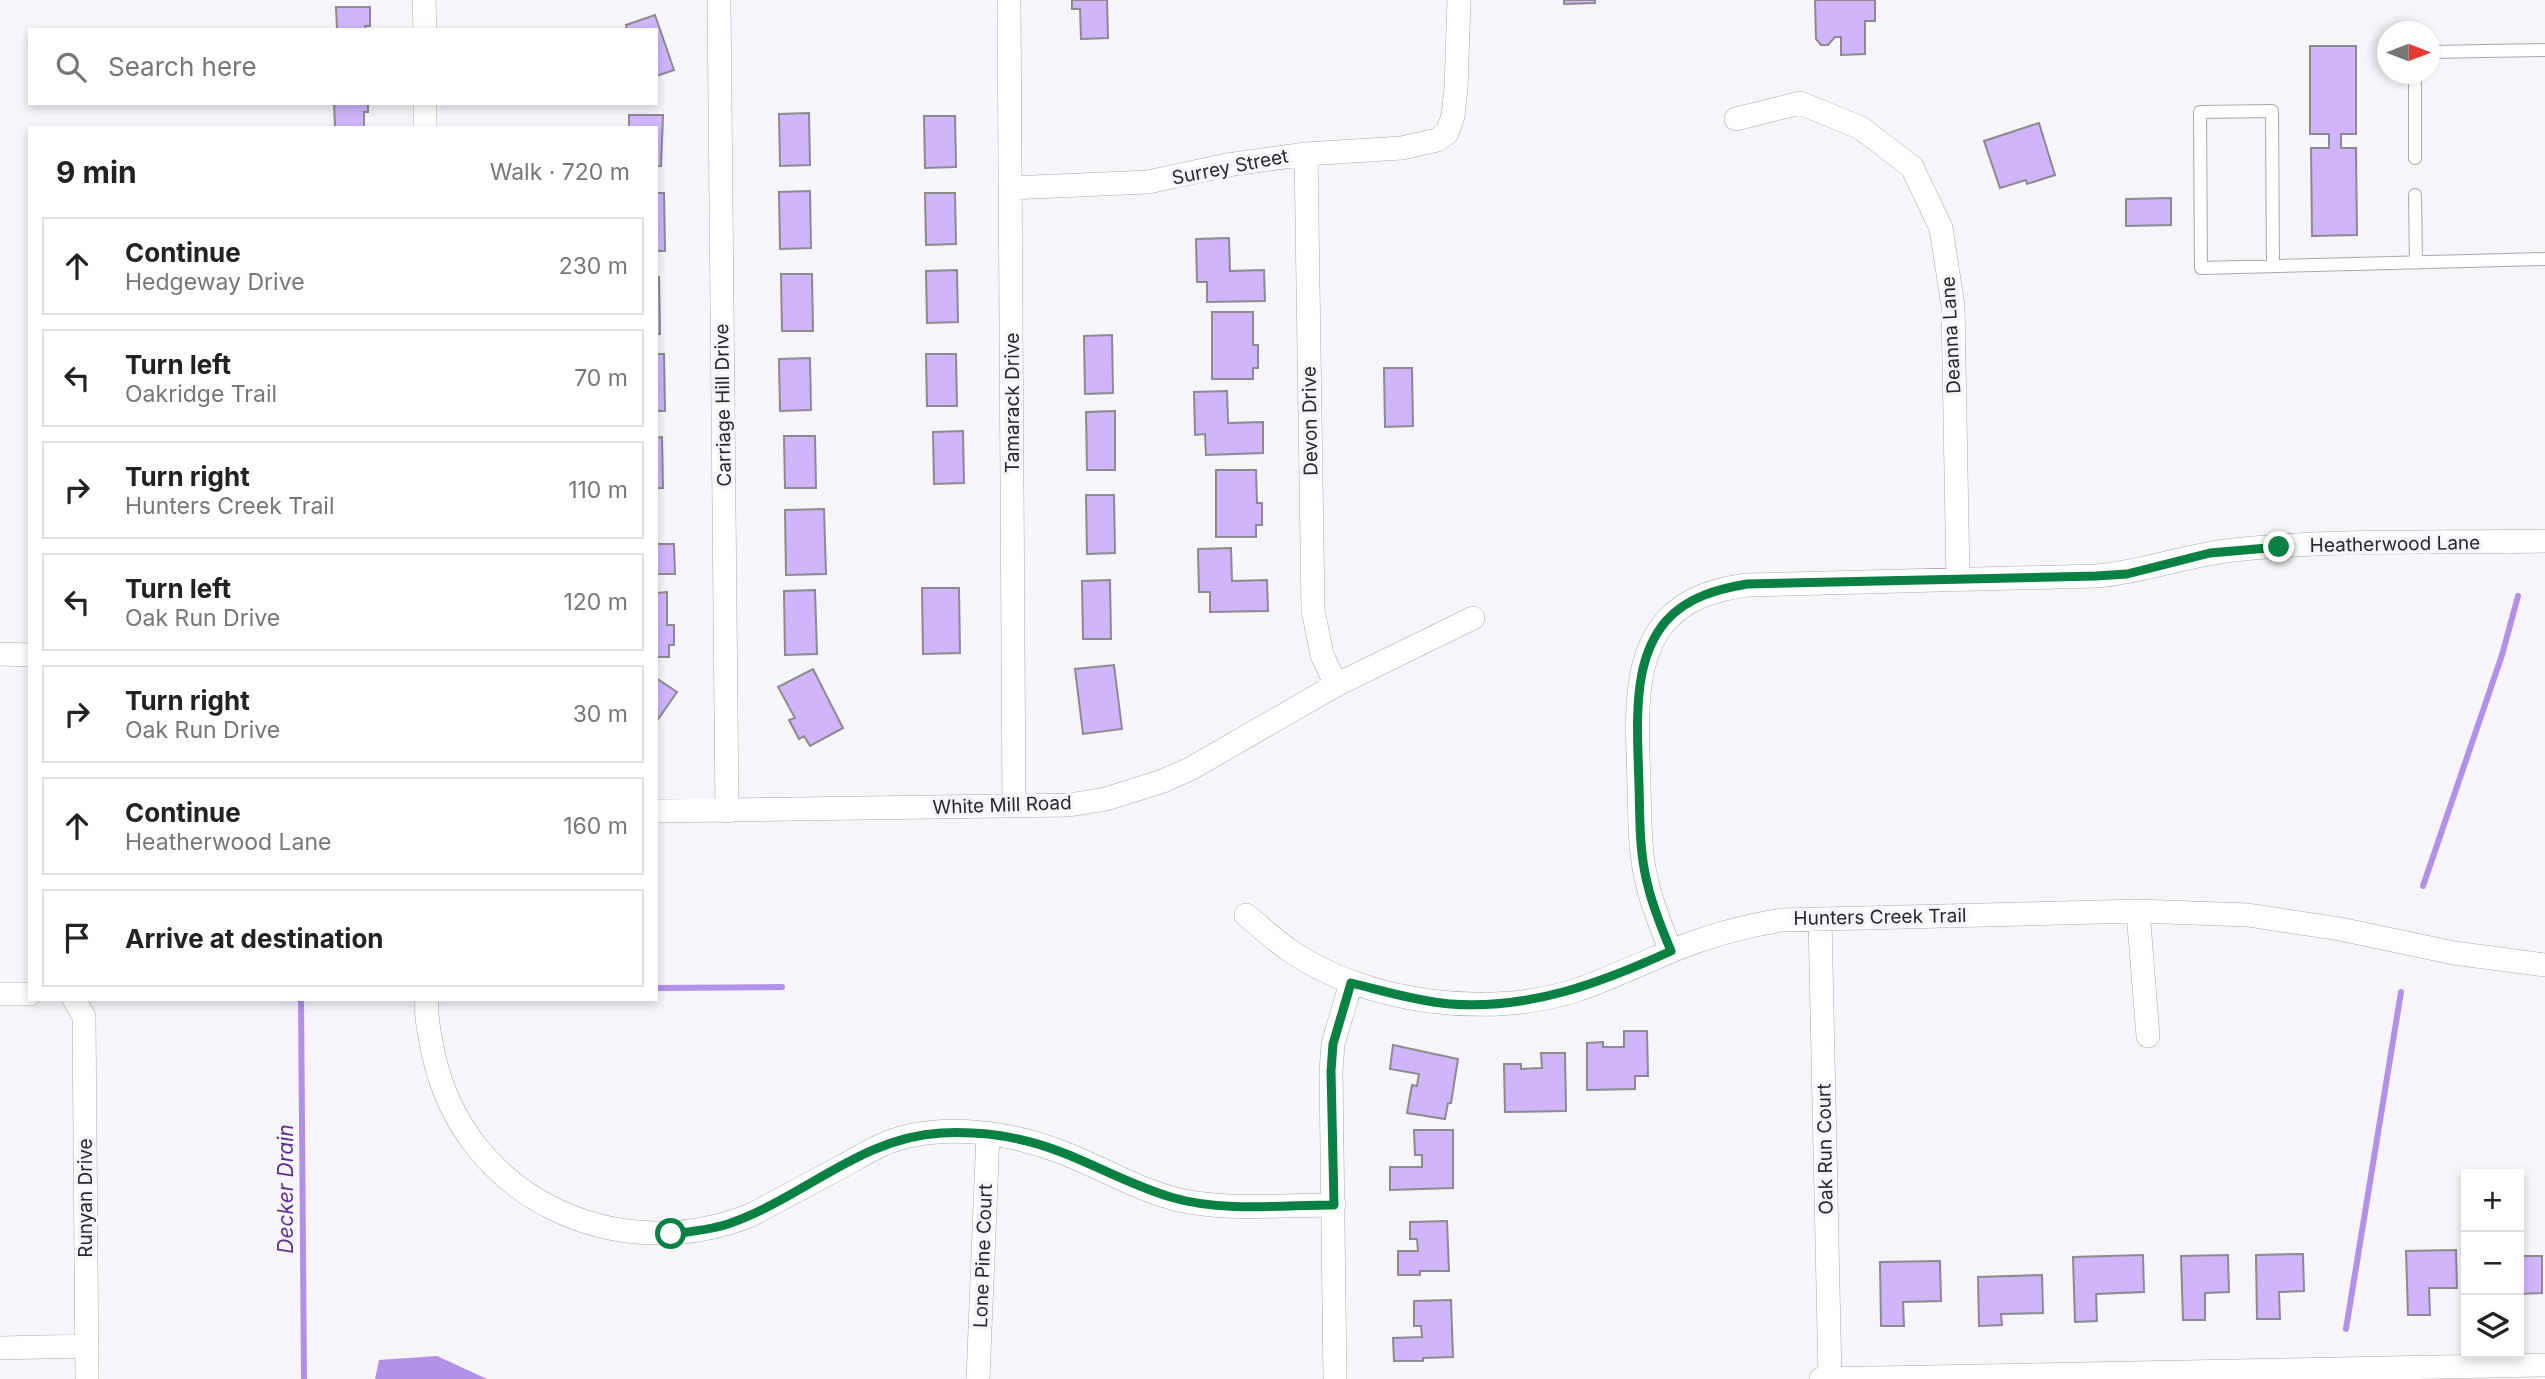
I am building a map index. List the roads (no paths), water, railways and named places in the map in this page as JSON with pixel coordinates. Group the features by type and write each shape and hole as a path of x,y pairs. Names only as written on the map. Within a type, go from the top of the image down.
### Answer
{"street":[{"path":"424,0 425,28"},
{"name":"Carriage Hill Drive","path":"719,0 727,811"},
{"name":"Tamarack Drive","path":"1010,0 1014,806"},
{"name":"Surrey Street","path":"1012,188 1148,183 1227,164 1426,144 1447,134 1453,116 1459,0"},
{"name":"Deanna Lane","path":"1736,118 1800,103 1861,128 1912,167 1918,179 1941,228 1952,306 1958,580"},
{"path":"425,105 425,126"},
{"name":"Devon Drive","path":"1306,154 1313,610 1322,655 1336,685"},
{"name":"Heatherwood Lane","path":"1671,951 1656,913 1642,853 1639,706 1647,653 1668,619 1689,603 1722,589 1747,584 2127,574 2210,553 2279,547 2545,541"},
{"name":"White Mill Road","path":"658,811 1069,805 1105,799 1163,781 1215,757 1336,685 1473,618"},
{"path":"0,654 28,655"},
{"path":"2138,911 2148,1036"},
{"name":"Hunters Creek Trail","path":"1245,915 1292,953 1351,983 1451,1004 1513,1002 1578,989 1671,951 1756,924 1782,920 2138,911 2248,915 2299,921 2454,953 2545,965"},
{"name":"Oak Run Court","path":"1820,919 1830,1379"},
{"path":"1335,1379 1331,1071 1333,1044 1351,983"},
{"path":"0,994 28,993"},
{"path":"426,1001 437,1069 447,1097 471,1140 490,1164 545,1204 572,1218 605,1227 649,1233 703,1231 751,1214 881,1145 911,1135 943,1133 988,1133 1034,1142 1139,1187 1185,1201 1228,1206 1334,1205"},
{"name":"Runyan Drive","path":"79,1008 87,1379"},
{"name":"Lone Pine Court","path":"978,1379 988,1133"},
{"path":"0,1348 87,1346"},
{"path":"1821,1379 2545,1365"}],"lane":[{"path":"2440,52 2545,50"},
{"path":"2415,84 2415,158"},
{"path":"2273,266 2272,111 2200,111 2201,268 2545,259"},
{"path":"2415,195 2416,263"}],"waterway":[{"path":"2423,886 2502,655 2518,596"},
{"name":"Decker Drain","path":"658,988 782,987"},
{"path":"2346,1329 2401,992"},
{"name":"Decker Drain","path":"301,1001 304,1379"}]}
